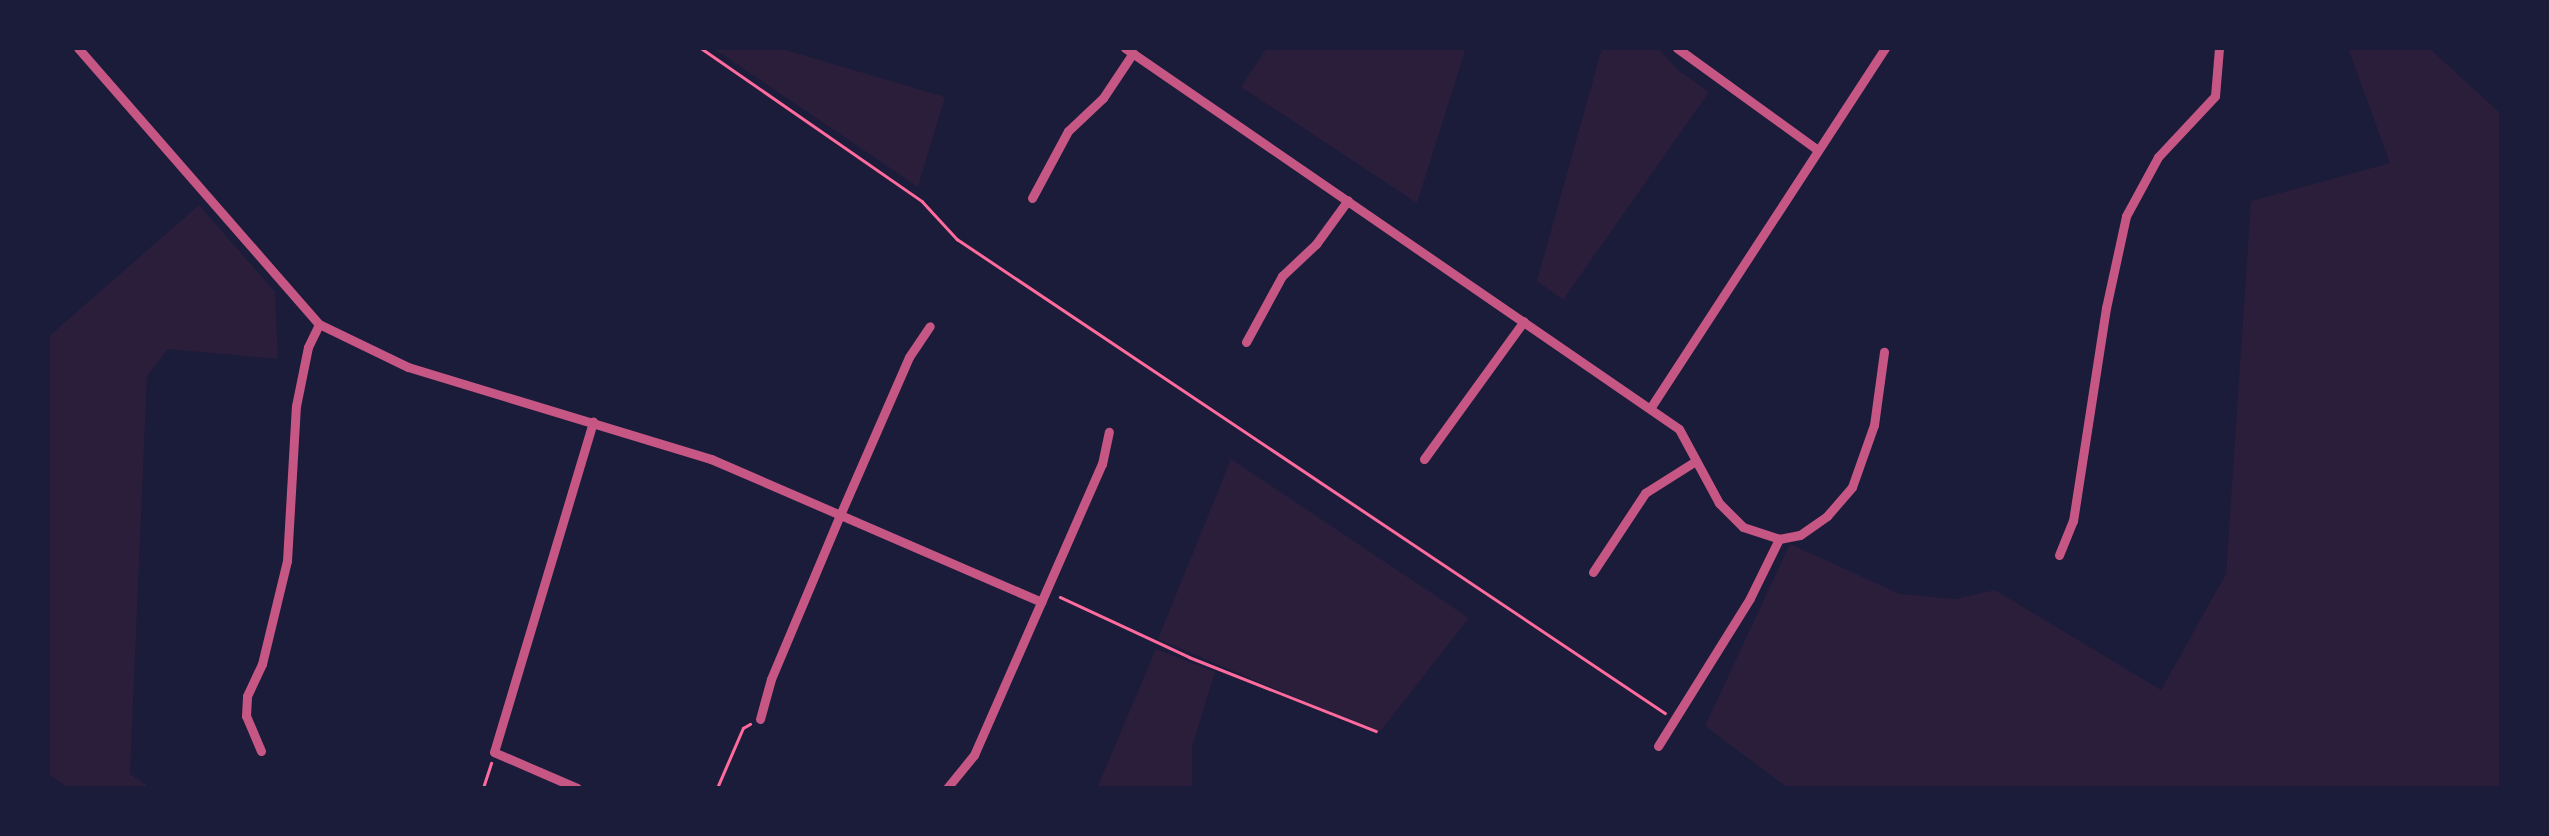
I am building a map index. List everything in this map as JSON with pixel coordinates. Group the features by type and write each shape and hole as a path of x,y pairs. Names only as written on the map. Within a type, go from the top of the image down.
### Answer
{"street":[{"path":"78,48 319,324 408,367 711,459 1041,602"},
{"path":"1677,48 1818,150"},
{"path":"1650,407 1885,48"},
{"path":"2059,555 2073,521 2106,308 2126,216 2158,157 2215,96 2220,48"},
{"path":"1032,198 1068,131 1104,98 1129,50 1650,407 1679,429 1719,503 1743,527 1778,540 1800,534 1827,516 1852,488 1874,425 1884,352"},
{"path":"1246,342 1282,276 1316,244 1348,200"},
{"path":"1424,459 1524,320"},
{"path":"261,751 246,716 247,696 262,664 288,561 296,406 308,347 319,324"},
{"path":"760,719 771,680 840,515 909,357 930,326"},
{"path":"577,788 494,752 594,421"},
{"path":"948,788 974,756 1102,464 1109,432"},
{"path":"1593,572 1645,493 1694,462"},
{"path":"1658,746 1750,598 1778,540"}],"path":[{"path":"700,48 922,201 957,239 1676,720"},
{"path":"1046,590 1190,657 1376,731"},
{"path":"717,788 743,728 760,719"},
{"path":"483,788 494,752"}],"shaded area":[{"path":"713,48 779,48 945,97 918,187"},
{"path":"1267,48 1466,48 1417,203 1241,87"},
{"path":"1602,48 1658,48 1678,70 1709,92 1563,300 1537,281"},
{"path":"2348,48 2429,48 2501,114 2501,788 1788,788 1705,726 1790,544 1900,594 1955,599 1995,590 2161,690 2226,574 2251,201 2390,163"},
{"path":"199,205 275,292 278,359 168,349 147,376 130,774 151,788 69,788 48,774 48,337"},
{"path":"1231,459 1469,618 1379,733 1158,639"},
{"path":"1156,649 1215,672 1192,747 1192,788 1097,788"}]}
